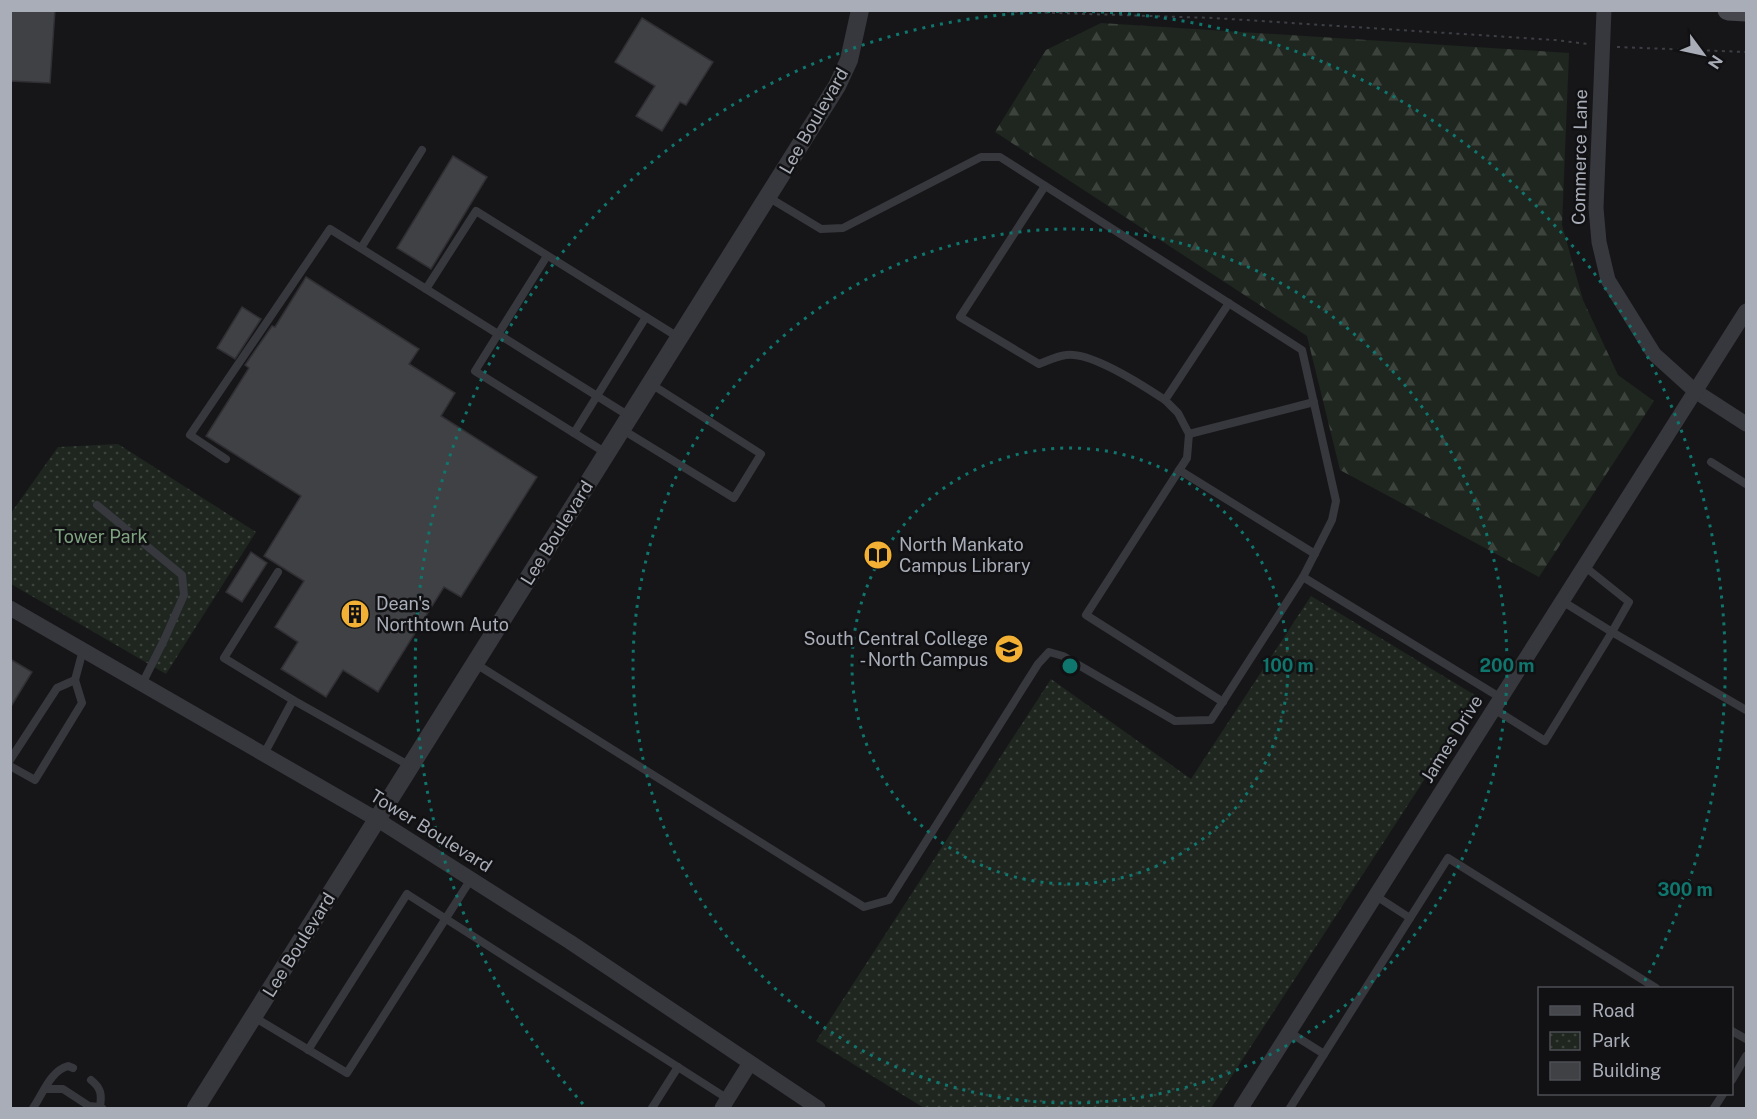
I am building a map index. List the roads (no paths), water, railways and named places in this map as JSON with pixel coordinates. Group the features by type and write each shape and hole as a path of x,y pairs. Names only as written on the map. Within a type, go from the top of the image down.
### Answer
{"main road":[{"path":"1728,10 1746,12"}],"street":[{"name":"Lee Boulevard","path":"196,1108 837,86 849,60 860,10"},
{"name":"Commerce Lane","path":"1604,10 1596,208 1599,242 1608,280 1654,354 1695,391 1746,424"},
{"name":"James Drive","path":"1241,1108 1746,311"},
{"name":"Tower Boulevard","path":"10,608 378,820 570,942 818,1108"},
{"path":"725,1104 750,1063"}],"lane":[{"path":"361,248 422,150"},
{"path":"476,664 864,907 889,900 1038,664 1049,652 1063,656 1175,721 1211,720 1303,577 1332,520 1336,501 1302,350 1000,157 981,157 843,228 821,229 768,197"},
{"path":"1045,186 960,316 1039,364 1068,354 1089,359 1125,374 1165,399 1178,413 1189,434 1187,458 1086,615 1223,702"},
{"path":"426,290 476,212 680,338"},
{"path":"226,459 190,435 330,229 597,396 626,423 734,498 761,454 651,384"},
{"path":"547,256 475,371 607,453"},
{"path":"1165,399 1229,303"},
{"path":"574,433 646,317"},
{"path":"1189,434 1314,402"},
{"path":"1710,462 1746,484"},
{"path":"1179,470 1314,554"},
{"path":"97,505 182,575 184,595 142,684"},
{"path":"1303,577 1497,703 1545,741 1629,602 1584,566"},
{"path":"278,572 224,658 411,767"},
{"path":"1562,601 1746,710"},
{"path":"10,766 35,780 82,703 75,680 83,650"},
{"path":"10,760 57,688 75,680"},
{"path":"264,754 293,700"},
{"path":"1290,1108 1448,858 1654,987"},
{"path":"254,1017 347,1073 471,879"},
{"path":"308,1050 407,894 678,1067 725,1104"},
{"path":"1376,896 1410,918"},
{"path":"1289,1032 1324,1054"},
{"path":"1733,1077 1746,1056"},
{"path":"33,1108 52,1075 61,1068 68,1066 73,1068"},
{"path":"652,1108 678,1067"},
{"path":"46,1089 63,1089 89,1106 101,1108 102,1095 98,1085 91,1080"},
{"path":"1714,1108 1722,1095"}],"place":[{"name":"North Mankato Campus Library","path":"878,555"},
{"name":"Dean's Northtown Auto","path":"355,614"},
{"name":"South Central College - North Campus","path":"1009,649"}],"park label":[{"name":"Tower Park","path":"101,537"}]}
